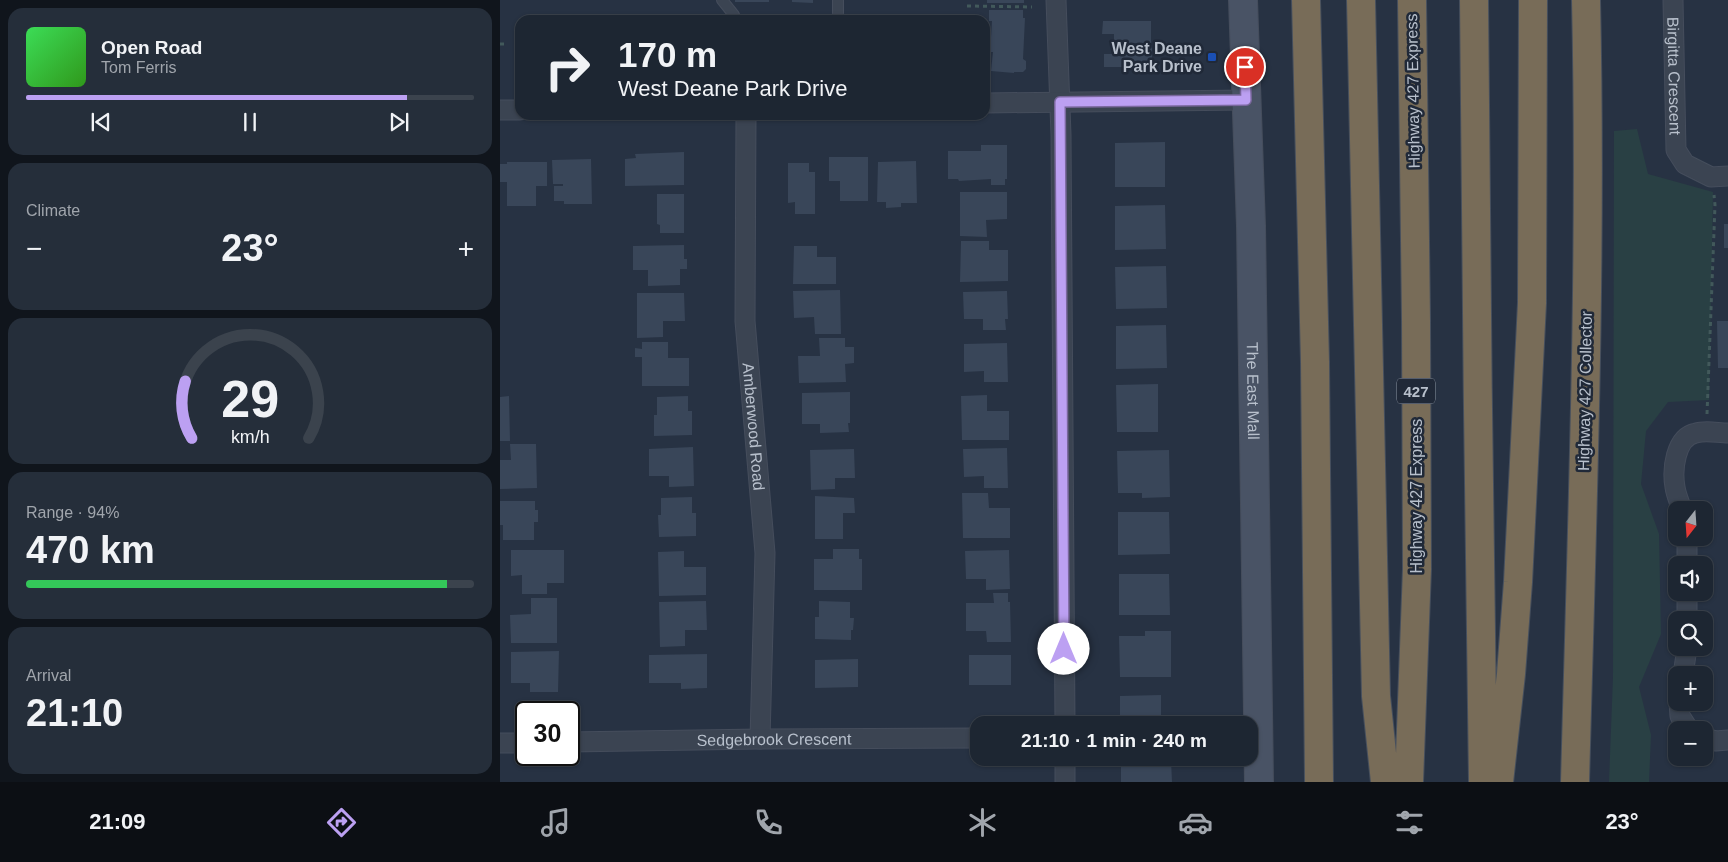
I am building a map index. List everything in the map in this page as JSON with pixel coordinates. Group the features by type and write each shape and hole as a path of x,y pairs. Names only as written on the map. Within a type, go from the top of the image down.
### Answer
{"highway":[{"path":"1306,0 1315,362 1319,782"},
{"path":"1361,0 1376,696 1385,782"},
{"name":"Highway 427 Express","path":"1409,782 1417,569 1412,0"},
{"path":"1474,0 1479,354 1479,584 1483,782"},
{"path":"1499,782 1511,674 1518,582 1532,303 1533,0"},
{"name":"Highway 427 Collector","path":"1575,782 1587,352 1588,174 1586,0"}],"main road":[{"name":"The East Mall","path":"1243,0 1251,226 1259,782"}],"street":[{"path":"1056,0 1060,102 1065,716"},
{"name":"Birgitta Crescent","path":"1673,0 1676,150 1685,164 1711,177 1728,176"},
{"path":"990,103 1246,100"},
{"path":"500,110 515,110"},
{"name":"Amberwood Road","path":"746,120 745,321 765,553 760,739"},
{"path":"1679,501 1675,488 1674,469 1678,451 1685,439 1695,433 1728,433"},
{"name":"Sedgebrook Crescent","path":"580,742 970,738"},
{"path":"1713,740 1728,740"},
{"path":"500,743 515,743"},
{"path":"1065,766 1065,782"}],"lane":[{"path":"722,0 734,15"},
{"path":"838,0 838,13"}],"path":[{"path":"967,6 1032,7"},
{"path":"1707,414 1714,194"}],"green space":[{"path":"1637,129 1648,174 1713,192 1709,400 1668,402 1646,431 1641,484 1659,534 1661,634 1639,687 1651,735 1649,782 1609,782 1613,677 1614,131"}],"building":[{"path":"735,0 769,0 769,2 735,2"},
{"path":"792,0 813,0 813,3 792,2"},
{"path":"987,0 1024,0 1024,3 987,3"},
{"path":"989,10 1023,10 1023,18 1025,18 1023,59 1026,61 1026,69 1023,72 991,71 993,52 990,52 992,21 990,21"},
{"path":"1103,21 1151,21 1151,43 1114,43 1114,34 1102,34"},
{"path":"1116,45 1152,45 1152,67 1104,67 1104,54 1116,54"},
{"path":"1165,142 1165,187 1115,187 1115,143"},
{"path":"981,145 1007,145 1007,179 1005,179 1005,185 991,185 991,179 959,181 958,179 948,179 948,151 981,151"},
{"path":"684,152 684,185 625,186 625,159 636,158 635,154"},
{"path":"829,157 868,157 868,201 840,201 840,181 829,181"},
{"path":"591,159 592,204 564,204 564,201 554,201 554,186 563,186 563,184 553,184 552,160"},
{"path":"916,161 917,203 901,203 901,207 886,208 886,202 877,202 878,162"},
{"path":"507,162 547,162 547,186 536,186 536,206 507,206 507,182 500,182 500,164 507,164"},
{"path":"788,163 809,163 809,172 815,172 815,214 795,214 795,202 788,203"},
{"path":"960,192 1007,192 1007,219 986,220 987,237 960,236"},
{"path":"657,194 684,194 684,233 660,233 660,225 657,224"},
{"path":"1165,205 1166,249 1115,250 1115,206"},
{"path":"1724,224 1728,224 1728,248 1724,248"},
{"path":"961,241 989,241 989,250 1008,250 1008,281 960,282"},
{"path":"684,245 684,259 687,259 687,269 680,269 680,285 648,286 648,270 633,270 633,246"},
{"path":"794,246 817,246 817,257 836,257 836,284 793,284"},
{"path":"1166,266 1167,308 1116,309 1115,267"},
{"path":"840,290 841,334 815,334 814,317 794,318 793,291"},
{"path":"1007,291 1008,319 1005,319 1006,330 983,330 983,319 964,319 963,292"},
{"path":"637,293 684,293 685,321 663,321 663,337 637,338"},
{"path":"1717,321 1728,321 1728,368 1718,368"},
{"path":"1166,325 1167,368 1116,369 1116,326"},
{"path":"819,338 845,338 845,347 854,347 854,363 845,364 846,382 799,383 798,356 820,356"},
{"path":"642,342 668,342 668,358 689,358 689,386 642,386 642,357 635,357 635,348 642,349"},
{"path":"1007,343 1008,382 984,382 984,371 964,372 964,344"},
{"path":"1158,384 1158,432 1117,432 1116,385"},
{"path":"850,392 849,432 820,433 820,424 802,424 802,393"},
{"path":"987,395 987,411 1009,411 1009,440 962,440 961,396"},
{"path":"509,396 510,441 500,441 500,397"},
{"path":"688,396 688,411 692,411 692,435 654,436 654,415 657,415 657,397"},
{"path":"510,444 536,444 537,488 500,489 500,460 511,460"},
{"path":"693,447 694,486 669,487 669,476 649,476 649,449"},
{"path":"1007,448 1008,488 984,488 984,476 964,477 963,449"},
{"path":"854,449 855,478 835,478 835,489 811,490 810,450"},
{"path":"1169,450 1170,497 1142,498 1142,493 1118,493 1117,451"},
{"path":"962,493 988,493 989,508 1010,508 1010,538 963,538"},
{"path":"815,496 854,498 855,513 843,513 843,539 815,539"},
{"path":"692,497 692,513 696,513 696,536 659,537 658,515 661,515 661,498"},
{"path":"500,501 535,501 535,510 538,510 538,522 534,522 534,540 503,540 503,525 500,525"},
{"path":"1118,512 1169,512 1170,554 1118,555"},
{"path":"833,549 859,549 859,559 862,559 862,590 814,590 814,559 833,559"},
{"path":"511,550 564,550 564,583 547,583 547,594 522,594 522,575 511,576"},
{"path":"1009,550 1010,589 986,590 986,579 966,579 965,551"},
{"path":"684,551 684,567 706,567 706,595 659,596 658,552"},
{"path":"1119,574 1169,574 1170,615 1119,615"},
{"path":"993,593 1008,593 1011,642 987,642 986,631 966,631 966,603 994,603"},
{"path":"531,598 557,598 557,643 511,643 510,615 531,614"},
{"path":"706,601 707,630 685,630 685,646 660,647 659,602"},
{"path":"819,601 850,602 850,618 854,618 851,640 815,639 815,617 819,617"},
{"path":"1145,631 1171,631 1171,677 1120,677 1119,636 1145,636"},
{"path":"559,651 558,692 530,692 530,683 511,683 511,652"},
{"path":"707,654 707,688 681,689 681,683 649,683 649,655"},
{"path":"969,655 1011,655 1011,685 969,685"},
{"path":"858,659 858,687 815,688 815,660"},
{"path":"1161,695 1161,716 1120,716 1120,696"},
{"path":"1121,766 1171,766 1172,782 1121,782"}],"place":[{"name":"West Deane Park Drive","path":"1212,57"}],"route":[{"path":"1064,649 1060,102 1246,100 1245,67"}]}
